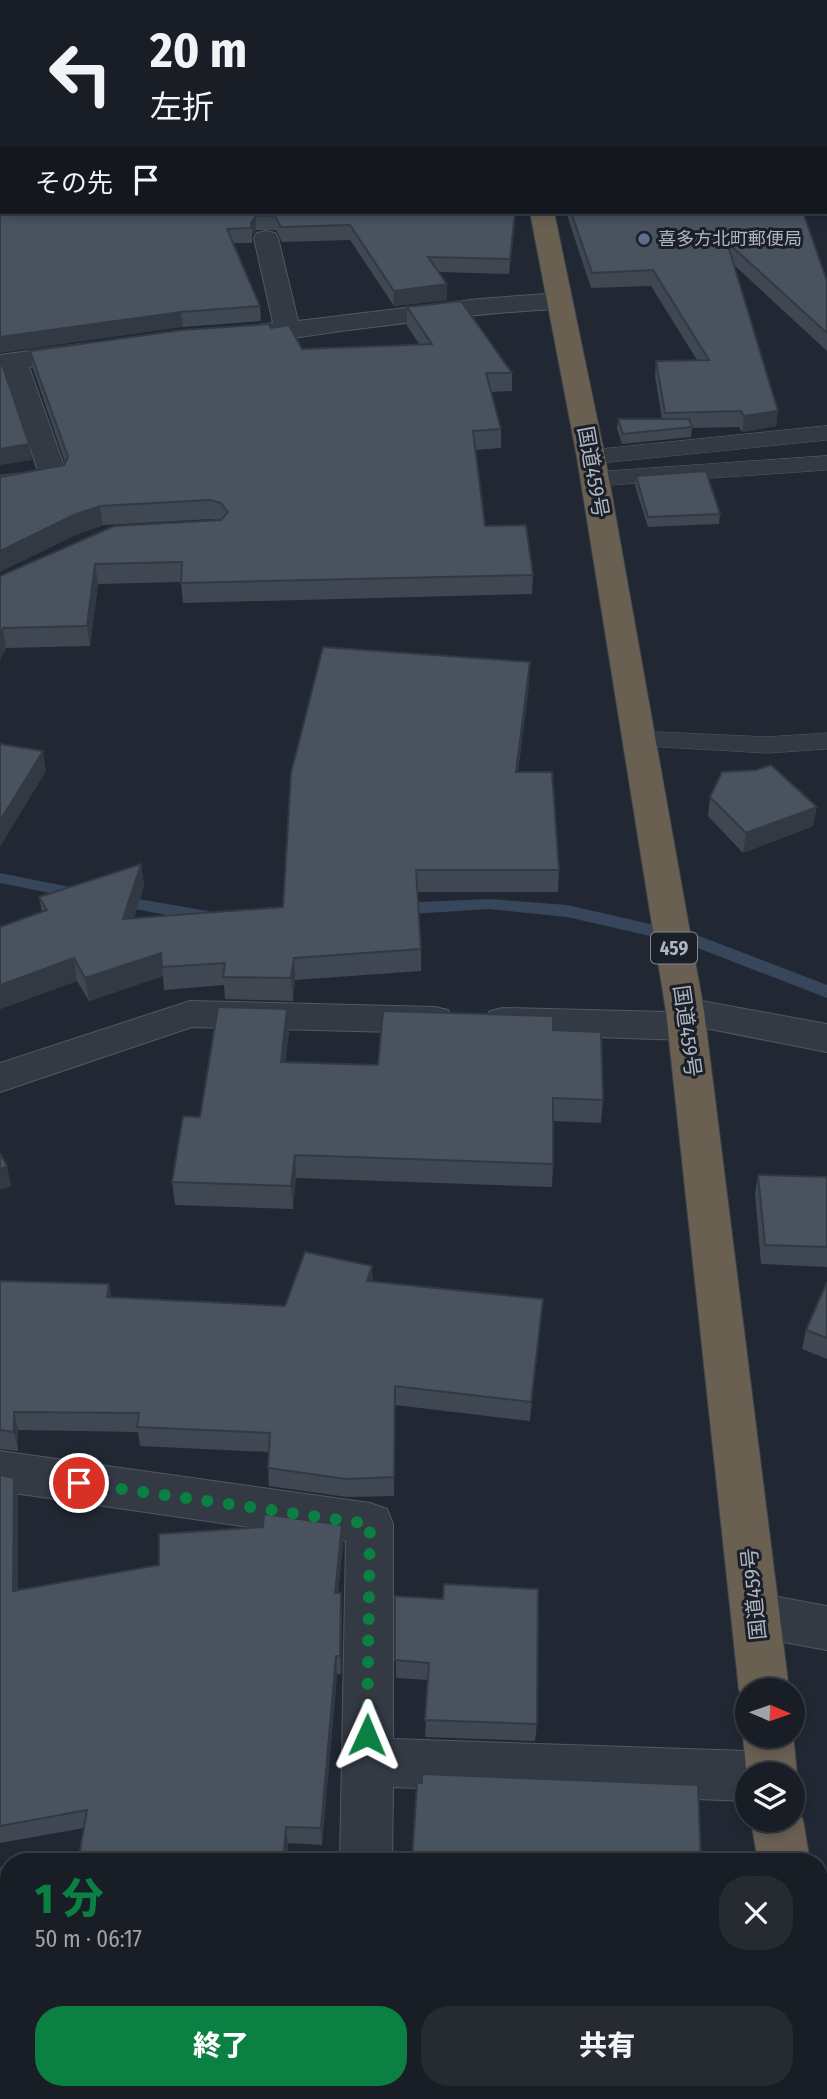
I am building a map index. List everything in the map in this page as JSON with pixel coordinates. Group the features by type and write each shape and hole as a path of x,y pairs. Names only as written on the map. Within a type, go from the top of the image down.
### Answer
{"highway":[{"name":"国道459号","path":"542,214 593,468 686,1018 763,1678"},
{"path":"780,1832 783,1853"}],"street":[{"path":"267,238 288,330"},
{"path":"209,336 288,330 512,302 560,301"},
{"path":"0,485 54,477 7,362 105,348"},
{"path":"0,1077 190,1014 686,1018 827,1038"},
{"path":"0,1471 370,1524 366,1853"},
{"path":"757,1615 827,1628"},
{"path":"367,1762 735,1776"}],"lane":[{"path":"593,468 827,433"},
{"path":"593,468 827,463"},
{"path":"637,740 767,745 827,741"}],"building":[{"path":"0,214 515,214 510,259 428,257 447,284 394,291 350,225 281,227 275,216 256,216 251,222 251,228 227,229 260,306 181,312 0,337"},
{"path":"572,214 804,214 827,281 827,333 727,242 778,411 744,416 741,411 665,413 656,361 709,360 653,270 592,273"},
{"path":"461,301 512,373 486,373 501,429 473,431 485,526 526,525 533,575 181,583 182,562 95,564 87,626 3,628 0,633 0,576 114,526 221,520 228,512 221,503 210,500 100,506 74,515 0,551 0,477 64,465 68,457 30,351 182,330 269,324 271,328 289,325 302,349 432,344 407,307"},
{"path":"0,358 29,444 0,449"},
{"path":"618,419 689,419 692,427 623,434"},
{"path":"706,471 720,514 648,517 636,476"},
{"path":"323,647 530,662 516,772 552,772 559,870 416,870 421,949 294,958 291,978 223,977 225,963 162,967 161,953 85,978 74,958 0,985 0,927 47,910 39,897 141,864 123,919 283,907 291,773"},
{"path":"0,744 43,751 0,821"},
{"path":"771,765 817,807 746,833 710,797 722,772 756,770"},
{"path":"218,1007 287,1009 281,1062 378,1065 383,1011 553,1016 553,1030 601,1032 603,1100 553,1098 553,1164 295,1155 291,1186 172,1182 183,1116 200,1117"},
{"path":"0,1153 7,1166 0,1169"},
{"path":"758,1175 827,1177 827,1247 765,1245"},
{"path":"305,1252 372,1266 367,1281 543,1299 531,1402 395,1386 394,1477 346,1479 268,1468 270,1433 137,1427 139,1413 14,1412 14,1432 0,1430 0,1281 109,1284 107,1297 285,1306"},
{"path":"827,1282 827,1338 806,1330"},
{"path":"0,1475 14,1478 13,1591 159,1565 159,1534 263,1527 264,1514 342,1525 335,1593 341,1593 340,1656 336,1656 321,1828 286,1827 284,1853 80,1853 87,1810 0,1826"},
{"path":"444,1584 538,1589 537,1724 425,1720 429,1663 395,1660 395,1596 443,1599"},
{"path":"422,1774 698,1785 701,1853 413,1853 417,1783 422,1783"}],"waterway":[{"path":"0,878 80,894"},
{"path":"115,900 208,917"},
{"path":"396,909 489,904 567,911 694,940 827,992"}],"place":[{"name":"喜多方北町郵便局","path":"644,239"}],"route":[{"path":"79,1483 370,1524 367,1735"}]}
